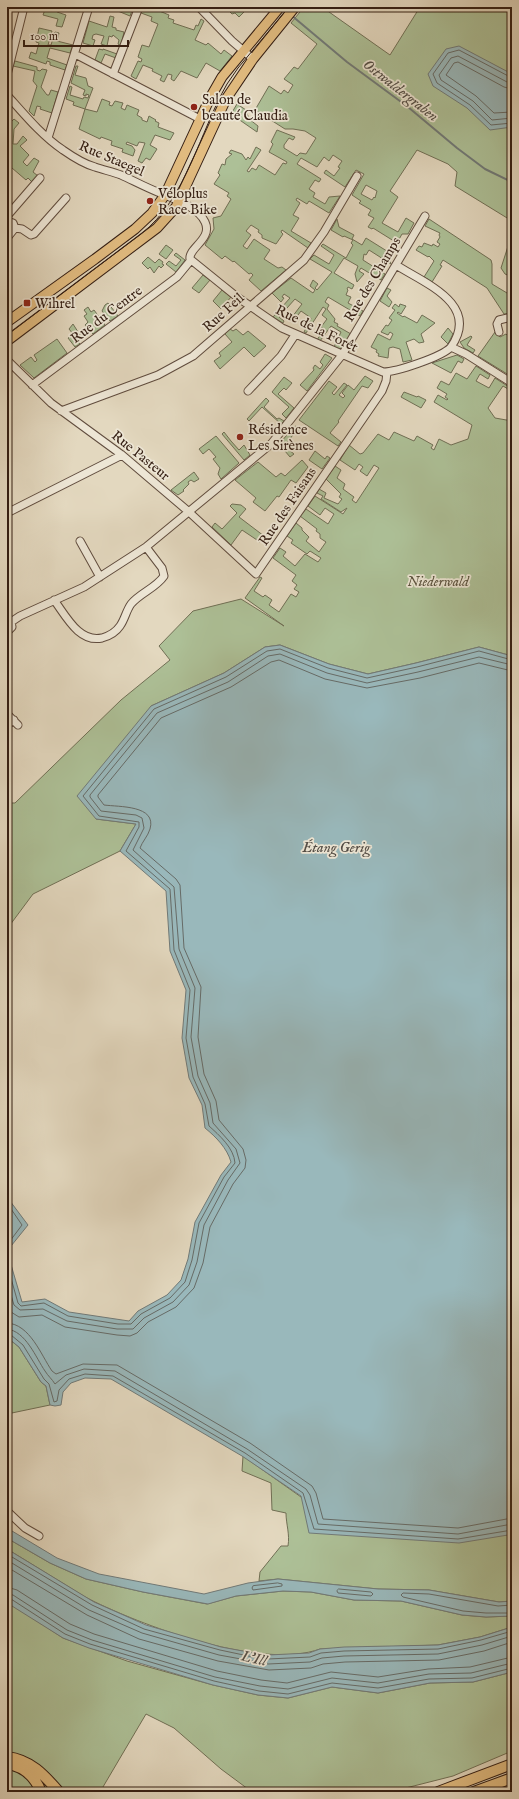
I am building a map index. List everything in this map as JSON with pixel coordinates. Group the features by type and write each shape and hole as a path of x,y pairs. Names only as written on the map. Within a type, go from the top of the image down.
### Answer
{"highway":[{"path":"7,1757 15,1758 33,1766 44,1775 58,1792"},
{"path":"7,1764 15,1765 30,1773 38,1784 41,1792"},
{"path":"438,1792 512,1764"},
{"path":"474,1792 507,1780"}],"main road":[{"path":"7,341 157,228 169,217 178,202 226,99 253,59 295,7"},
{"path":"7,322 61,285 135,229 152,213 164,195 200,119 222,77 242,50 278,8"}],"street":[{"path":"7,75 24,7"},
{"path":"48,138 89,7"},
{"path":"113,74 139,7"},
{"path":"199,7 253,59"},
{"path":"74,54 200,119"},
{"name":"Rue Staegel","path":"7,95 48,138 64,151 81,161 122,176 136,184 178,202"},
{"name":"Rue Feil","path":"61,411 158,374 193,356 294,270 309,254 324,232 357,176"},
{"path":"40,178 8,215 7,221 12,221 10,233 22,229 30,235 34,234 66,198"},
{"path":"178,202 198,213 206,224 206,234 190,256 191,260"},
{"name":"Rue des Champs","path":"9,620 75,592 146,547 256,457 276,438 342,355 426,216"},
{"name":"Rue de la Forêt","path":"191,260 250,306 282,328 375,369 387,372"},
{"name":"Rue du Centre","path":"32,385 177,277 191,260"},
{"path":"387,372 435,357 451,347 459,329 458,317 454,304 443,294 396,265"},
{"path":"499,332 497,324 499,320 512,317"},
{"path":"248,391 281,356 295,335"},
{"path":"451,347 512,383"},
{"name":"Rue Pasteur","path":"7,360 61,411 122,456 189,512 256,574"},
{"name":"Rue des Faisans","path":"256,574 382,390 386,381 387,372"},
{"path":"7,513 122,456"},
{"path":"80,541 100,577"},
{"path":"54,600 82,634 96,638 109,636 120,626 132,603 164,576 162,568 146,547"},
{"path":"7,632 12,627 9,620"},
{"path":"7,714 16,723 7,725"},
{"path":"7,1511 16,1520 39,1536"}],"green space":[{"path":"46,7 59,7 57,12 66,15 62,27 56,26 58,19 43,15"},
{"path":"114,7 133,8 130,16 113,9"},
{"path":"144,7 159,7 157,10 169,15 168,18 174,20 173,23 194,30 196,25 198,26 201,19 204,21 195,40 206,45 208,43 221,54 224,50 232,56 220,71 206,63 197,78 181,71 174,81 171,79 172,75 168,74 164,82 160,80 162,76 152,71 153,69 143,65 136,79 131,76 138,61 141,62 142,59 138,57 142,45 149,47 158,24 151,21 152,17 141,13"},
{"path":"233,7 248,8 239,17 235,13 232,14 229,11"},
{"path":"304,7 322,7 390,55 420,7 512,7 512,221 455,186 457,172 448,164 417,150 390,191 398,197 382,223 398,232 406,218 414,223 408,234 402,234 397,243 373,228 368,227 374,218 368,215 371,210 359,203 361,201 352,195 364,174 356,170 345,187 324,173 326,170 334,176 340,168 338,167 342,161 333,155 329,161 324,157 317,167 301,158 297,164 321,179 319,182 315,180 309,189 315,193 313,197 325,204 329,197 340,196 329,213 309,201 307,204 297,198 296,200 300,203 293,215 299,218 291,231 311,243 308,248 282,230 281,232 283,234 276,244 262,238 262,235 258,232 259,230 251,225 246,231 251,235 243,246 247,249 254,239 270,250 264,259 278,268 282,267 286,270 261,291 249,280 253,275 251,273 249,274 234,261 233,262 225,256 222,259 205,245 214,229 213,218 221,216 231,199 227,196 229,193 214,184 220,175 218,173 222,164 225,165 226,159 232,154 229,153 231,150 242,154 246,160 248,157 250,159 256,147 261,150 247,171 249,172 252,168 256,170 259,165 275,175 283,163 286,164 287,162 269,152 273,144 271,142 277,130 295,137 293,140 289,138 284,145 284,148 297,156 300,153 306,154 316,138 305,131 285,129 255,110 269,86 281,94 284,90 288,93 293,85 284,79 294,67 298,69 317,44 291,23","holes":["366,185 377,191 375,198 374,197 372,200 361,194"]},
{"path":"110,16 114,17 112,27 116,28 116,30 124,32 121,46 118,44 119,40 113,35 112,37 109,36 107,46 101,44 104,36 96,34 93,35 92,39 95,40 93,46 83,43 89,21 107,27"},
{"path":"39,28 52,31 48,45 51,45 55,32 59,33 57,41 73,45 70,53 50,48 47,58 67,65 65,70 50,65 50,62 47,61 46,64 29,58 31,52 36,54 39,43 36,42"},
{"path":"99,49 117,54 116,58 105,54 101,63 95,60"},
{"path":"15,61 37,67 37,70 40,71 42,69 47,70 41,87 47,95 49,95 51,90 58,92 52,113 40,109 41,107 37,106 34,116 29,111 37,86 33,81 35,71 13,66"},
{"path":"76,66 78,66 75,75 86,78 88,86 93,88 85,109 73,105 74,102 66,99 70,86 72,87 70,95 83,99 84,97 88,98 89,95 83,95 85,90 71,83"},
{"path":"102,99 110,102 109,105 112,106 115,101 123,103 121,108 125,110 127,105 139,110 137,115 142,118 142,120 147,122 149,116 159,123 158,127 174,133 170,140 155,135 150,145 157,149 150,160 146,158 142,163 138,161 145,143 139,142 137,146 127,142 126,144 132,146 135,150 133,156 122,152 123,149 111,145 112,141 101,137 100,139 79,129 85,109 97,112"},
{"path":"237,104 246,110 249,119 258,126 257,132 231,114"},
{"path":"14,119 19,123 14,129 13,144 17,144 23,136 27,140 20,146 29,155 23,162 27,166 34,158 39,161 33,172 38,176 32,182 28,178 26,180 12,168 7,173 7,122 9,124"},
{"path":"337,219 339,227 354,235 352,239 362,245 366,238 390,253 388,257 391,264 369,250 366,255 364,254 363,260 385,274 381,280 361,268 359,271 364,274 357,282 355,274 358,266 344,258 334,273 354,285 352,289 348,287 347,289 346,295 351,297 348,303 363,311 360,316 328,297 325,302 329,305 327,309 335,319 334,322 338,324 337,326 351,334 342,348 339,349 334,347 341,332 331,326 320,341 317,340 324,329 321,327 327,319 322,315 326,309 323,307 306,333 304,332 311,318 301,311 295,319 292,317 302,304 295,299 279,317 284,321 283,323 273,317 290,298 284,294 282,297 284,298 281,302 272,293 291,278 313,293 315,290 310,286 313,280 318,284 315,288 317,290 332,272 310,259 314,255 329,264 334,255 321,246 323,244 346,258 353,245 351,243 353,240 344,236 343,237 331,230"},
{"path":"429,219 491,260 492,284 512,296 512,313 504,314 487,288 443,260 440,265 442,266 432,282 424,277 434,261 429,256 428,257 416,250 419,246 422,247 424,243 432,246 433,244 438,247 440,244 437,242 440,237 440,233 425,226"},
{"path":"512,234 512,277 505,274 501,268"},
{"path":"166,245 173,250 166,259 159,254"},
{"path":"176,253 185,260 176,272 166,264 169,261 176,266 181,260 174,255"},
{"path":"148,257 155,263 159,259 164,265 161,268 159,266 154,273 150,267 148,269 142,263"},
{"path":"203,275 210,280 199,293 192,288"},
{"path":"387,288 391,290 387,296 392,302 389,307 380,301"},
{"path":"222,290 231,297 221,309 213,301"},
{"path":"108,303 118,316 110,321 102,311"},
{"path":"395,304 399,307 400,304 406,306 401,314 398,312 397,313 403,317 404,316 417,323 422,315 435,323 421,334 424,342 419,343 414,339 406,342 412,360 403,362 400,349 393,347 389,348 388,358 378,356 379,354 376,352 377,350 371,347 378,334 390,340 393,334 390,332 388,335 381,332 392,320 389,318 395,310 392,308"},
{"path":"88,307 91,312 94,310 105,325 93,334 85,325 88,322 84,316 87,314 84,310"},
{"path":"73,324 80,335 76,339 80,344 75,347 68,338 73,334 69,329"},
{"path":"448,328 453,334 448,344 441,337"},
{"path":"230,329 233,331 236,329 243,335 248,331 266,346 254,357 244,347 220,369 214,361 221,356 219,353 232,342 225,334"},
{"path":"495,332 500,337 506,334 512,335 512,377 478,356"},
{"path":"471,336 472,337 467,345 475,350 473,353 464,348 460,342"},
{"path":"57,339 67,353 34,378 20,365 31,357 35,362 37,360 34,355"},
{"path":"325,354 332,358 307,391 300,385 314,370 313,368 315,365 320,369 323,365 320,362"},
{"path":"457,355 464,359 462,363 458,361 451,373 432,363"},
{"name":"Niederwald","path":"476,366 490,375 488,379 480,374 476,381 489,388 495,378 509,387 508,389 503,386 488,408 495,418 512,421 512,656 479,647 368,674 329,664 280,645 265,647 224,673 151,706 96,819 136,824 120,851 33,894 7,929 7,803 15,803 121,700 170,660 159,646 193,611 241,599 284,626 245,598 260,577 262,578 254,591 263,597 265,595 272,600 269,605 279,612 291,594 296,597 299,592 294,589 297,585 292,581 296,575 273,558 280,548 286,552 283,556 295,566 305,554 318,562 321,558 310,551 307,554 291,543 293,540 287,536 296,523 309,537 306,541 319,552 326,542 320,538 320,534 316,531 317,529 300,516 306,509 328,524 334,514 325,508 320,515 308,506 315,496 343,514 347,508 341,512 321,499 323,496 317,493 319,489 326,493 324,498 338,504 342,499 339,497 341,494 326,479 335,466 341,470 337,478 345,484 343,489 354,497 352,500 356,503 379,468 374,465 367,476 360,471 363,467 359,464 355,470 340,460 349,445 360,454 363,453 378,434 389,440 394,432 414,441 417,436 433,445 431,448 434,450 439,439 451,445 468,439 472,425 434,402 438,395 447,400 448,399 445,397 447,394 437,388 441,381 449,385 456,373 467,379"},
{"path":"365,376 373,381 368,388 362,386 338,421 339,422 330,433 341,442 338,446 299,420 329,381 337,387 332,393 334,395 344,383 347,385 339,395 343,398 345,396 342,393 348,385 354,390"},
{"path":"284,377 292,383 286,390 284,388 278,394 294,408 286,418 282,414 289,407 272,392"},
{"path":"404,392 426,400 421,408 401,397"},
{"path":"266,398 269,401 264,407 277,419 279,418 284,421 281,424 262,407 249,421 247,419"},
{"path":"295,426 306,432 304,434 297,430 284,446 294,454 290,457 279,444"},
{"path":"224,432 239,450 244,445 250,455 244,460 222,434"},
{"path":"216,436 239,463 221,479 218,474 220,468 213,459 216,457 209,449 203,454 199,449"},
{"path":"315,451 325,459 327,456 330,458 322,469 309,460"},
{"path":"302,460 308,467 296,483 291,480 279,497 277,496 265,511 253,502 256,498 235,480 258,462 276,477 281,473 285,476"},
{"path":"194,472 199,479 194,482 191,480 188,482 189,484 183,490 184,491 178,495 171,490"},
{"path":"232,504 241,505 246,509 239,517 264,536 260,542 242,530 231,545 212,527 215,523 222,529 237,513 230,506"},
{"path":"7,1330 9,1339 19,1347 41,1382 46,1386 50,1405 7,1414"},
{"path":"243,1456 301,1497 508,1535 512,1532 512,1601 499,1602 429,1590 378,1589 278,1579 259,1581 260,1572 281,1546 288,1546 289,1537 286,1513 272,1510 271,1483 242,1471"},
{"path":"12,1541 50,1563 86,1579 207,1604 236,1596 283,1591 311,1592 354,1600 401,1601 462,1615 486,1617 512,1616 512,1627 480,1637 438,1645 320,1649 296,1654 268,1654 238,1650 175,1634 91,1600 7,1549 7,1544"},
{"path":"7,1601 63,1638 127,1661 213,1685 258,1695 288,1698 332,1687 378,1693 430,1683 473,1682 512,1672 512,1751 453,1776 390,1792 252,1792 221,1769 174,1728 146,1714 100,1792 7,1792"}],"water":[{"path":"459,46 512,74 512,127 490,130 467,108 433,86 428,74 446,49"},
{"name":"Étang Gerig","path":"280,645 329,664 368,674 479,647 512,656 512,1532 508,1535 459,1543 309,1533 301,1496 242,1456 111,1379 85,1378 71,1383 63,1392 61,1405 50,1405 46,1386 41,1382 19,1347 9,1339 7,1330 7,1251 22,1302 45,1299 69,1312 129,1321 138,1311 167,1295 181,1280 188,1259 195,1222 221,1175 231,1162 221,1143 205,1128 202,1105 189,1078 182,1038 186,990 170,951 166,891 120,851 136,824 96,819 77,796 151,706 224,673 265,647"},
{"path":"7,1197 28,1225 7,1251"},
{"path":"7,1528 57,1558 99,1574 204,1594 248,1583 278,1579 378,1589 429,1590 499,1602 512,1601 512,1616 486,1617 462,1615 401,1601 354,1600 311,1592 283,1591 236,1596 208,1604 143,1592 86,1579 50,1563 12,1541 7,1544"},
{"name":"L'Ill","path":"7,1549 94,1602 146,1625 221,1647 268,1655 309,1653 320,1649 344,1647 438,1645 480,1637 512,1627 512,1672 473,1682 430,1683 378,1693 332,1687 288,1698 258,1695 213,1685 89,1648 63,1638 12,1606 7,1601"}],"waterway":[{"name":"Ostwaldergraben","path":"291,15 347,62 408,107 457,148 485,169 512,182"}],"tram line":[{"path":"7,335 141,234 157,219 181,184 227,84 238,68 289,7"}],"place":[{"name":"Salon de beauté Claudia","path":"194,107"},
{"name":"Véloplus Race Bike","path":"150,201"},
{"name":"Wihrel","path":"27,303"},
{"name":"Résidence Les Sirènes","path":"240,437"}]}
